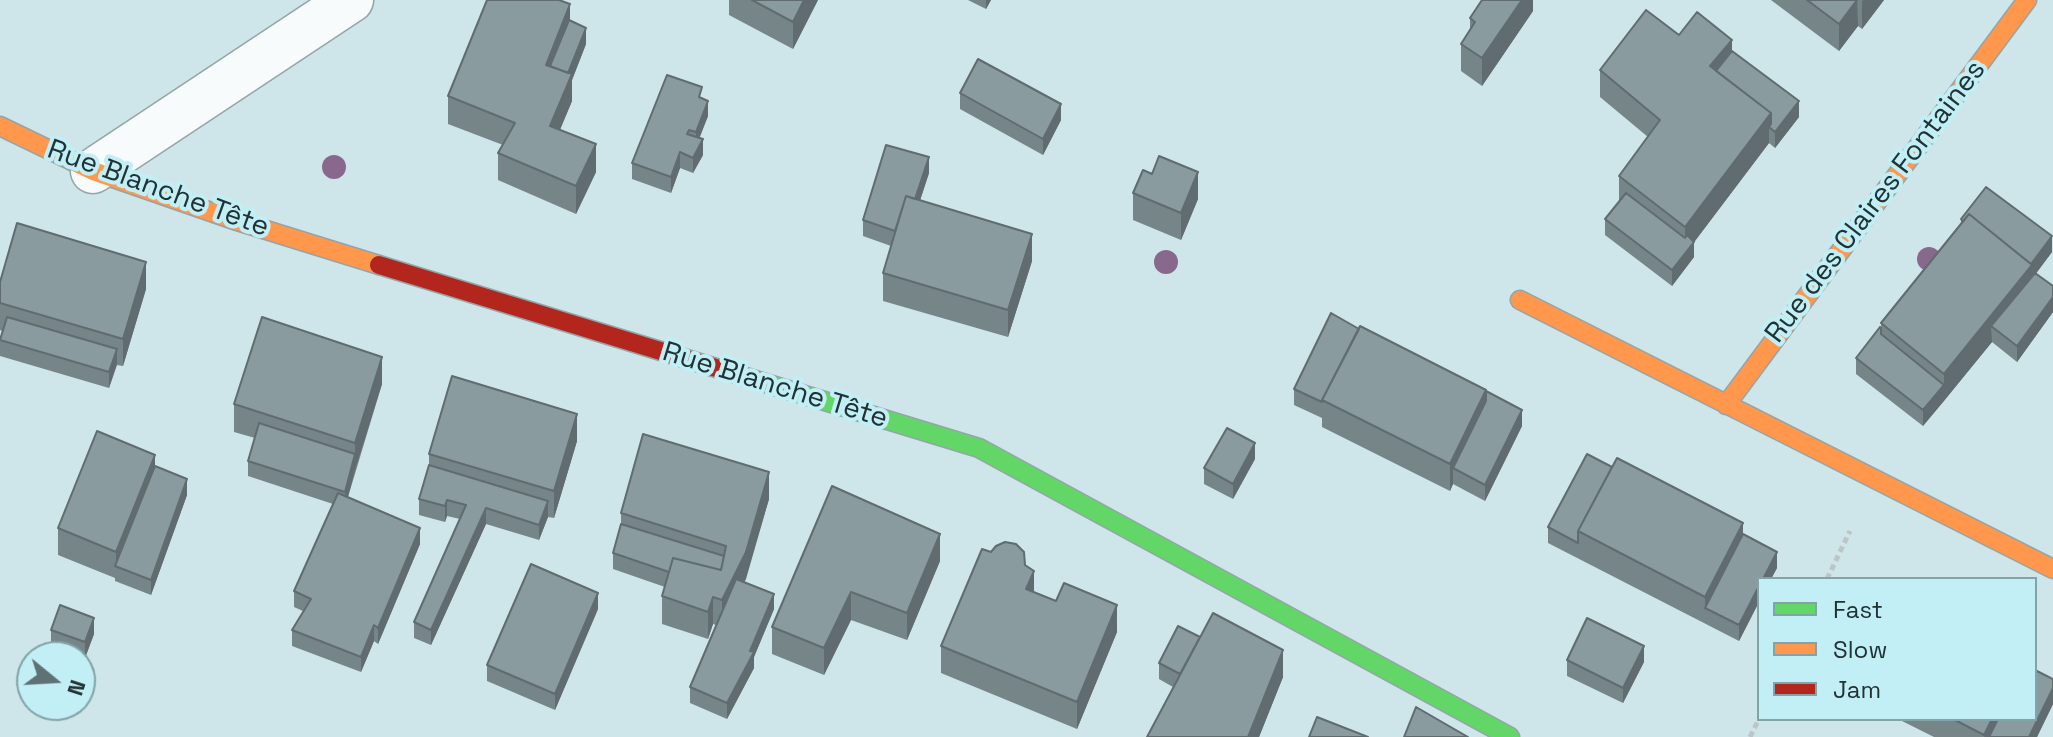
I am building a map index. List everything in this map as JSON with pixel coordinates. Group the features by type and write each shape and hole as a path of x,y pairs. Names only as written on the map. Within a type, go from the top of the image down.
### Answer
{"street":[{"path":"93,171 351,0"},
{"name":"Rue des Claires Fontaines","path":"1726,405 2027,0"},
{"name":"Rue Blanche Tête","path":"0,126 93,171 237,221 979,448 1510,737"},
{"path":"1520,300 2053,569"}],"building":[{"path":"487,0 559,0 570,4 546,65 572,74 550,126 596,144 576,186 498,153 515,123 448,96"},
{"path":"752,0 804,0 793,22"},
{"path":"1482,0 1522,0 1482,58 1461,44 1475,22 1470,18"},
{"path":"1807,0 1857,0 1839,24"},
{"path":"1646,10 1679,35 1697,12 1732,40 1710,66 1771,113 1685,227 1619,176 1660,120 1600,70"},
{"path":"569,20 586,28 568,73 550,66"},
{"path":"1732,51 1799,101 1775,132 1769,127 1771,113 1716,71"},
{"path":"978,59 1061,104 1043,139 960,93"},
{"path":"667,75 702,87 699,97 708,101 696,132 689,130 687,134 703,139 693,158 680,152 671,177 632,163"},
{"path":"886,145 929,157 915,199 906,196 895,231 863,220"},
{"path":"1159,156 1198,172 1181,213 1133,193 1143,170 1152,174"},
{"path":"1986,187 2052,236 2031,264 1969,214 1963,222 1961,219"},
{"path":"1626,193 1694,242 1672,270 1605,219"},
{"path":"906,196 1032,234 1008,310 883,273"},
{"path":"1969,214 2032,265 1944,374 1881,323"},
{"path":"17,223 146,262 123,339 0,303 0,282"},
{"path":"2035,273 2053,286 2053,297 2017,346 1991,326"},
{"path":"1331,313 1359,329 1322,402 1294,389"},
{"path":"7,317 117,349 109,372 0,340"},
{"path":"262,317 382,357 355,443 234,404"},
{"path":"1360,326 1486,390 1450,464 1322,400"},
{"path":"1880,327 1881,334 1944,385 1923,410 1856,358"},
{"path":"452,376 577,414 554,491 429,454"},
{"path":"1486,391 1522,410 1485,485 1453,468 1486,401"},
{"path":"259,423 355,454 345,492 248,461"},
{"path":"1227,428 1255,443 1233,484 1204,468"},
{"path":"97,431 155,455 116,552 58,528"},
{"path":"643,434 769,472 746,552 722,600 713,597 708,612 662,596 673,558 721,570 726,546 621,513"},
{"path":"1587,454 1612,467 1578,531 1578,543 1548,527"},
{"path":"1617,458 1743,523 1705,597 1578,531"},
{"path":"429,465 548,501 539,525 486,508 431,630 414,622 466,505 447,500 445,506 419,499"},
{"path":"155,466 187,479 151,580 115,566"},
{"path":"832,486 940,534 907,613 851,592 824,648 772,627"},
{"path":"338,493 420,528 378,628 374,625 361,657 292,630 311,599 294,591"},
{"path":"621,524 724,556 721,570 673,558 669,572 613,553"},
{"path":"1743,534 1777,552 1764,577 1757,577 1757,590 1739,625 1705,608"},
{"path":"1005,542 1016,544 1024,552 1025,565 1034,571 1026,589 1056,601 1064,583 1117,605 1077,702 941,646 982,549 991,552"},
{"path":"531,564 598,593 555,694 487,665"},
{"path":"736,579 774,594 750,651 754,652 727,703 690,687"},
{"path":"60,605 94,618 85,641 51,630"},
{"path":"1213,613 1283,650 1248,737 1147,737"},
{"path":"1587,618 1644,646 1623,688 1567,660"},
{"path":"1178,626 1200,637 1180,674 1159,663"},
{"path":"2037,671 2053,679 2053,688 2037,721"},
{"path":"1416,707 1468,737 1404,737"},
{"path":"1317,717 1368,737 1309,737"},
{"path":"1957,721 1991,721 1984,735"},
{"path":"1997,721 2037,721 2029,737 1989,737"}],"traffic: fast":[{"path":"762,382 979,448 1510,737"}],"traffic: slow":[{"path":"1726,405 2027,0"},
{"path":"0,126 93,171 237,221 379,265"},
{"path":"1520,300 2053,569"}],"traffic: jam":[{"path":"379,265 762,382"}]}
